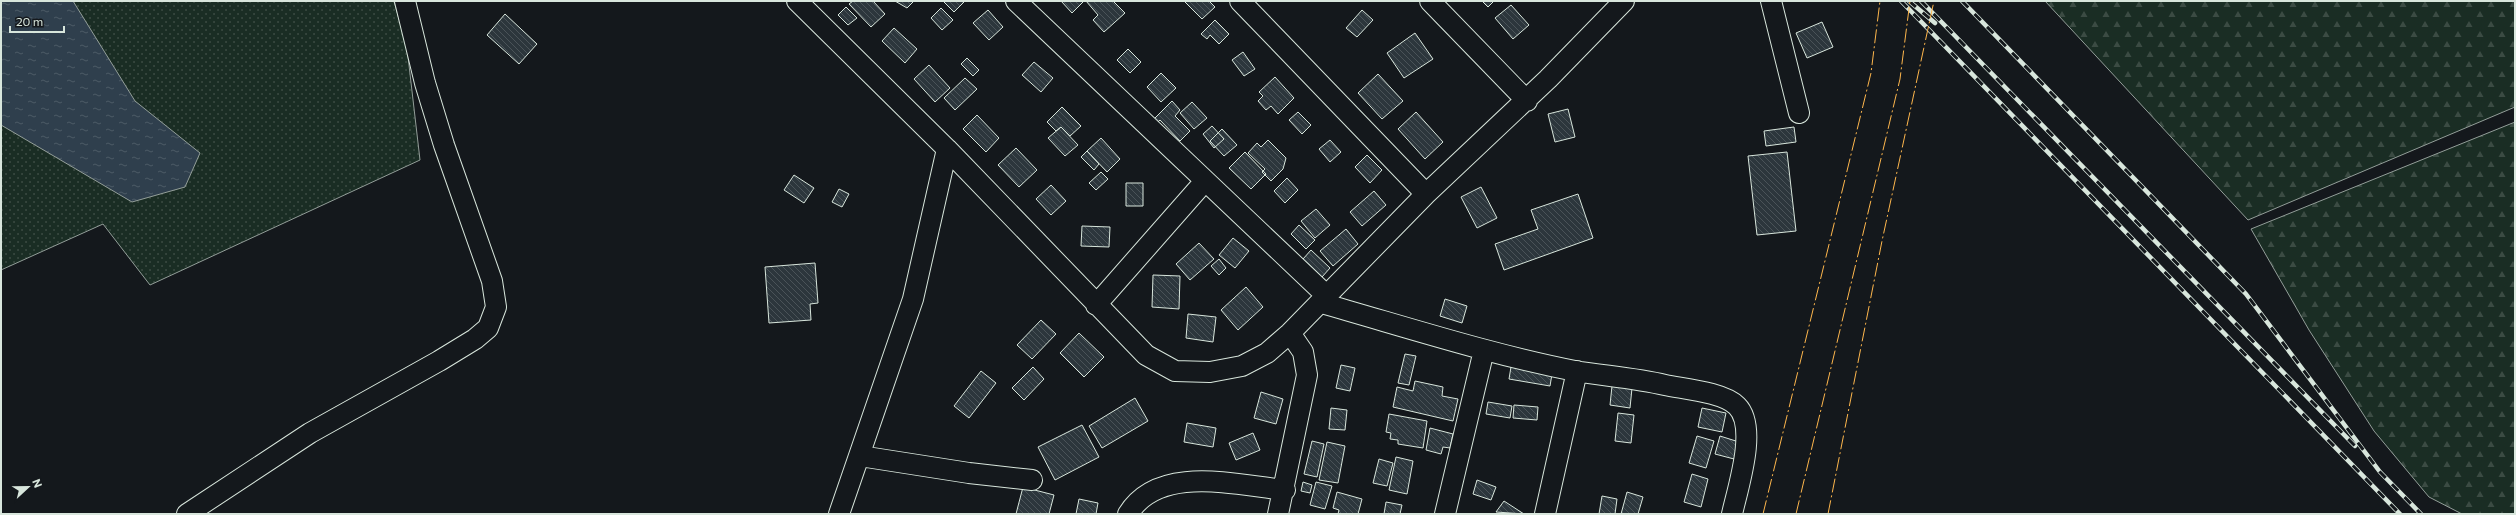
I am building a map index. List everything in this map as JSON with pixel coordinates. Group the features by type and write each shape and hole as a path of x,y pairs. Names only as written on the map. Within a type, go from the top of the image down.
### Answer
{"street":[{"path":"188,514 310,433 438,361 475,339 488,328 496,308 492,281 444,145 425,83 405,1"},
{"path":"798,1 947,149 1096,305 1146,355 1175,371 1210,372 1242,366 1267,353 1290,333 1426,194 1527,101 1624,1"},
{"path":"1016,1 1205,182 1324,299 1484,350 1577,371 1637,378 1706,393 1722,397 1737,406 1744,418 1747,431 1745,453 1732,514"},
{"path":"1240,1 1426,194"},
{"path":"1430,1 1527,101"},
{"path":"1771,1 1799,114"},
{"path":"839,514 913,299 947,149"},
{"path":"1096,305 1205,182"},
{"path":"1278,514 1307,375 1303,352 1290,333"},
{"path":"1445,514 1484,350"},
{"path":"1545,514 1577,371"},
{"path":"860,456 969,473 1032,480"},
{"path":"1128,514 1135,502 1155,489 1175,484 1201,482 1284,490"}],"green space":[{"path":"1,1 394,1 407,48 420,160 150,285 103,224 1,270"},
{"path":"2045,1 2515,1 2515,107 2248,220"},
{"path":"2515,122 2515,514 2462,514 2429,497 2374,431 2309,330 2251,229"}],"water":[{"path":"1,1 73,1 135,101 200,153 185,187 132,202 1,125"}],"building":[{"path":"853,1 873,1 885,14 871,27 849,4"},
{"path":"895,1 914,1 907,8"},
{"path":"943,1 965,1 954,12"},
{"path":"1061,1 1082,1 1083,2 1072,13"},
{"path":"1086,1 1113,1 1125,13 1104,32 1093,20 1098,15"},
{"path":"1184,1 1209,1 1215,7 1202,19"},
{"path":"1482,1 1494,1 1488,7"},
{"path":"1511,5 1529,25 1513,39 1495,18"},
{"path":"846,7 857,18 848,25 838,15"},
{"path":"941,8 953,20 942,30 931,18"},
{"path":"988,10 1003,27 989,40 973,23"},
{"path":"1362,10 1373,20 1357,37 1346,28"},
{"path":"505,14 537,44 519,64 487,35"},
{"path":"1215,20 1229,34 1219,44 1210,35 1207,39 1201,34"},
{"path":"1822,22 1833,47 1807,58 1796,33"},
{"path":"894,28 917,49 905,63 882,41"},
{"path":"1415,33 1433,59 1404,78 1387,53"},
{"path":"1128,49 1141,62 1130,73 1117,60"},
{"path":"1243,52 1255,69 1244,76 1232,60"},
{"path":"967,58 979,70 973,76 961,64"},
{"path":"1034,62 1053,78 1041,92 1022,75"},
{"path":"929,65 950,88 935,102 914,79"},
{"path":"1161,73 1176,88 1161,102 1147,87"},
{"path":"1378,74 1403,101 1382,119 1358,93"},
{"path":"1275,77 1294,98 1278,114 1271,106 1266,110 1258,101 1263,96 1259,92"},
{"path":"965,78 977,89 955,110 944,98"},
{"path":"1172,101 1180,110 1175,116 1190,131 1180,141 1160,120 1157,123 1153,120"},
{"path":"1192,102 1207,118 1194,129 1180,113"},
{"path":"1062,107 1081,126 1070,136 1061,127 1056,131 1047,122"},
{"path":"1568,109 1575,137 1555,142 1548,114"},
{"path":"1298,112 1311,125 1302,134 1289,120"},
{"path":"1416,112 1443,142 1425,159 1398,129"},
{"path":"977,115 999,138 986,152 963,129"},
{"path":"1212,126 1224,139 1214,148 1203,134"},
{"path":"1061,127 1078,145 1065,156 1048,138"},
{"path":"1794,127 1796,142 1766,146 1764,131"},
{"path":"1222,129 1237,145 1224,156 1210,141"},
{"path":"1101,138 1120,159 1107,172 1087,151"},
{"path":"1268,140 1286,158 1283,169 1271,181 1262,172 1265,169 1248,153 1257,143 1261,147"},
{"path":"1330,140 1341,152 1330,162 1319,149"},
{"path":"1016,148 1037,170 1019,187 998,165"},
{"path":"1087,151 1099,164 1094,170 1081,157"},
{"path":"1245,152 1266,174 1251,189 1229,168"},
{"path":"1787,152 1796,231 1757,235 1748,156"},
{"path":"1367,155 1382,170 1370,183 1355,167"},
{"path":"1101,172 1108,179 1096,190 1089,183"},
{"path":"794,175 814,188 804,203 784,190"},
{"path":"1287,178 1298,190 1285,203 1274,191"},
{"path":"1126,183 1143,183 1143,206 1126,206"},
{"path":"1051,185 1066,201 1051,215 1036,199"},
{"path":"1481,187 1497,218 1477,228 1461,197"},
{"path":"839,189 849,194 842,207 832,202"},
{"path":"1374,191 1386,205 1362,226 1350,212"},
{"path":"1578,194 1593,238 1504,270 1495,244 1538,229 1531,210"},
{"path":"1316,209 1330,225 1315,238 1301,221"},
{"path":"1299,225 1315,240 1306,249 1291,234"},
{"path":"1082,226 1110,227 1109,247 1081,246"},
{"path":"1346,229 1358,244 1333,266 1320,251"},
{"path":"1233,238 1249,251 1235,268 1219,255"},
{"path":"1199,243 1214,259 1190,280 1176,264"},
{"path":"1311,250 1330,268 1322,277 1303,259"},
{"path":"1219,259 1226,268 1219,275 1211,266"},
{"path":"815,263 818,303 810,304 811,320 769,323 765,267"},
{"path":"1153,275 1180,276 1179,309 1152,307"},
{"path":"1246,287 1263,307 1238,330 1221,310"},
{"path":"1445,299 1467,306 1462,323 1440,316"},
{"path":"1188,314 1216,317 1213,342 1186,338"},
{"path":"1041,320 1056,334 1032,359 1017,345"},
{"path":"1079,333 1104,357 1084,377 1060,353"},
{"path":"1405,354 1416,356 1409,385 1398,383"},
{"path":"1341,365 1355,368 1350,391 1336,388"},
{"path":"1033,367 1044,379 1024,400 1012,388"},
{"path":"1511,367 1552,374 1550,386 1509,379"},
{"path":"981,371 996,383 969,418 954,406"},
{"path":"1415,381 1443,387 1442,396 1458,399 1453,421 1393,407 1397,387 1413,391"},
{"path":"1612,386 1632,388 1630,408 1610,405"},
{"path":"1261,392 1283,399 1276,424 1254,418"},
{"path":"1135,398 1148,421 1102,448 1089,426"},
{"path":"1488,402 1512,406 1510,418 1486,414"},
{"path":"1514,405 1538,407 1537,420 1513,418"},
{"path":"1331,408 1347,410 1345,430 1329,429"},
{"path":"1702,408 1726,413 1722,432 1698,427"},
{"path":"1618,413 1634,415 1631,443 1615,441"},
{"path":"1389,414 1427,421 1423,448 1398,444 1398,440 1390,439 1391,433 1386,432"},
{"path":"1187,423 1216,428 1213,447 1184,442"},
{"path":"1082,425 1099,457 1055,480 1038,447"},
{"path":"1430,428 1453,434 1450,448 1443,447 1441,454 1426,450"},
{"path":"1253,433 1260,450 1236,460 1229,443"},
{"path":"1697,436 1714,441 1706,468 1689,463"},
{"path":"1720,436 1739,442 1734,459 1715,454"},
{"path":"1312,441 1324,444 1317,477 1304,474"},
{"path":"1327,442 1345,446 1338,483 1319,480"},
{"path":"1396,457 1413,461 1407,494 1389,490"},
{"path":"1379,459 1393,463 1387,486 1373,483"},
{"path":"1692,474 1708,479 1701,507 1684,502"},
{"path":"1477,480 1496,487 1491,500 1473,494"},
{"path":"1303,482 1312,485 1310,493 1301,491"},
{"path":"1316,482 1332,486 1325,509 1310,505"},
{"path":"1023,487 1054,495 1049,514 1016,514"},
{"path":"1337,492 1362,499 1358,514 1338,514 1339,510 1333,508"},
{"path":"1627,492 1643,497 1638,514 1621,514"},
{"path":"1602,496 1617,499 1615,514 1599,514"},
{"path":"1079,499 1098,503 1096,514 1076,514"},
{"path":"1504,501 1524,514 1496,512"},
{"path":"1386,502 1402,505 1400,514 1384,514"}],"railway":[{"path":"1901,1 2400,514"},
{"path":"1909,1 1935,23"},
{"path":"1921,1 2355,446"},
{"path":"1962,1 2246,294 2380,472 2421,514"}],"power":[{"path":"1763,514 1871,73 1880,1"},
{"path":"1796,514 1900,79 1910,1"},
{"path":"1828,514 1882,241 1934,1"}]}
